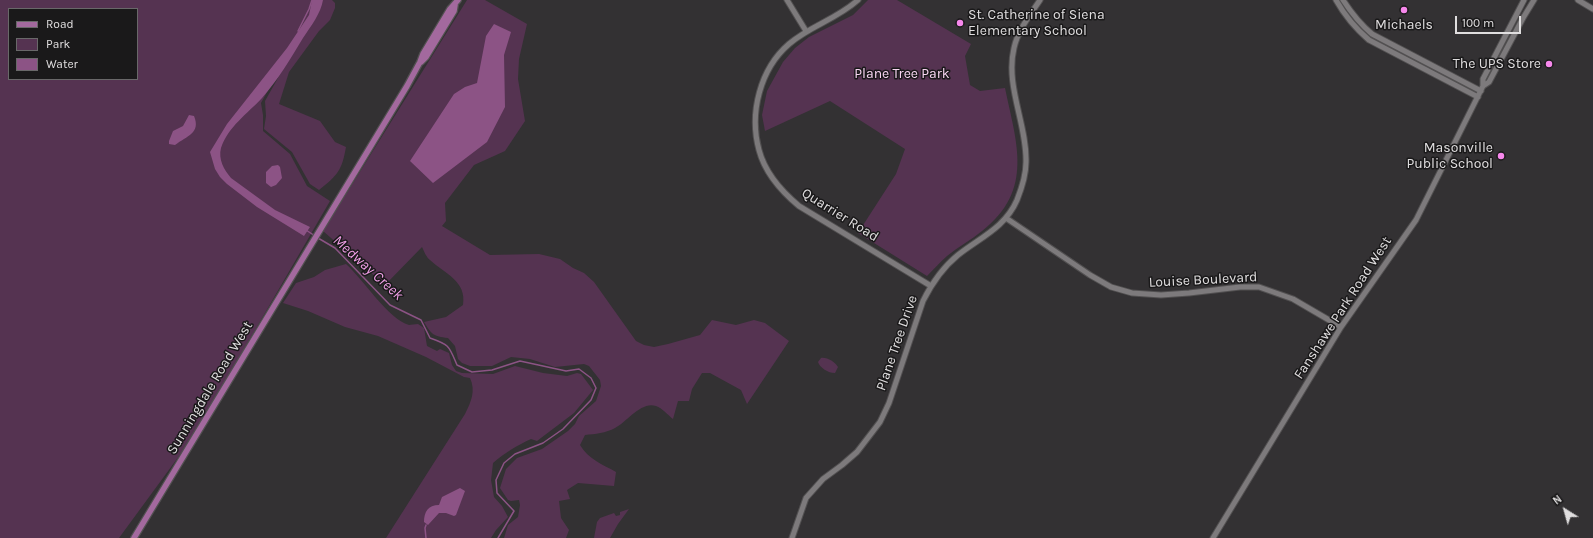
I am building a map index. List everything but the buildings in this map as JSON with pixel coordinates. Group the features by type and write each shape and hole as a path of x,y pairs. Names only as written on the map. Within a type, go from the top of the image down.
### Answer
{"main road":[{"name":"Sunningdale Road West","path":"134,538 420,62 426,57 450,17 457,2"}],"street":[{"path":"788,0 806,31"},
{"name":"Quarrier Road","path":"858,0 843,12 806,31 790,43 770,67 761,87 756,113 759,150 774,181 785,194 799,206 931,286"},
{"name":"Plane Tree Drive","path":"792,538 806,498 823,479 857,452 880,422 889,403 922,300 931,286 942,270 958,255 991,233 1006,218 1017,200 1026,163 1023,132 1013,83 1012,64 1014,48 1023,27 1040,0"},
{"path":"1336,0 1346,16 1369,40 1478,97"},
{"path":"1344,0 1356,18 1372,34 1482,88"},
{"name":"Fanshawe Park Road West","path":"1213,538 1341,327 1416,220 1478,97 1482,88 1483,79 1524,0"},
{"name":"Fanshawe Park Road West","path":"1482,88 1489,82 1534,0"},
{"path":"1578,0 1593,10"},
{"name":"Louise Boulevard","path":"1006,218 1090,276 1111,287 1132,293 1154,295 1189,294 1240,287 1259,288 1293,299 1341,327"}],"green space":[{"path":"0,0 318,0 261,103 263,131 290,154 307,186 330,201 193,437 119,538 0,538"},
{"path":"320,0 332,0 335,3 335,8 330,20 319,31 289,72 279,104 320,121 335,142 346,147 343,161 338,172 319,190 310,184 292,152 264,129 266,116 265,101 318,7"},
{"path":"467,0 485,0 527,24 519,59 518,79 525,121 505,151 474,165 445,203 446,221 442,226 490,255 539,254 560,259 573,268 584,273 594,282 636,341 644,345 654,347 700,335 712,320 736,325 754,320 765,323 789,341 747,404 741,390 710,373 702,373 692,389 689,401 678,401 673,419 660,408 650,405 640,409 612,430 585,435 580,445 591,458 616,472 614,486 578,483 567,490 570,499 559,501 561,518 569,530 566,538 504,538 508,525 518,517 520,505 519,500 508,500 500,488 506,469 517,458 542,449 568,431 575,424 579,416 596,401 601,386 600,380 589,366 584,364 555,367 530,359 511,357 492,366 470,366 462,363 458,359 455,346 448,338 433,334 424,322 446,317 463,305 462,290 454,279 429,259 422,247 385,285 323,231"},
{"name":"Plane Tree Park","path":"868,0 897,0 971,44 965,56 970,85 980,91 1005,88 1014,127 1018,164 1010,199 999,215 982,231 947,256 927,276 858,233 896,174 905,149 830,101 765,131 762,115 767,91 783,62 795,48 809,37 853,15"},
{"path":"346,264 393,315 409,325 418,324 424,328 427,346 437,351 440,349 449,353 452,365 456,371 462,373 493,374 515,366 543,373 567,376 577,373 581,374 593,390 574,413 537,441 531,439 507,452 493,463 491,480 494,497 502,506 508,517 491,538 386,538 465,414 471,401 473,387 470,378 464,377 426,357 378,336 345,327 308,311 283,303 296,283 314,277 325,270"},
{"path":"821,358 828,359 837,365 838,367 835,373 822,368 818,362"},
{"path":"629,509 610,538 594,538 597,522 600,518 614,513 616,516 620,515 620,512"}],"water":[{"path":"312,0 323,0 315,19 273,84 262,98 238,121 228,134 224,140 220,152 222,164 231,178 275,210 310,227 304,236 257,207 227,184 215,169 210,152 227,124 287,48 309,15"},
{"path":"494,24 511,32 504,55 505,107 487,142 433,183 410,161 454,94 465,87 477,83 486,36"},
{"path":"189,115 194,116 196,122 196,126 192,134 175,145 169,144 173,131 183,126"},
{"path":"278,165 280,167 282,178 276,185 271,187 266,183 266,172 272,166"},
{"path":"460,488 465,491 456,515 454,516 446,513 439,513 428,525 424,522 426,512 429,508 439,505 442,497"}],"waterway":[{"name":"Medway Creek","path":"298,31 312,0"},
{"name":"Medway Creek","path":"306,230 315,236"},
{"name":"Medway Creek","path":"318,238 335,248 390,305 421,320 430,338 442,342 448,347 457,365 472,372 492,370 520,361 566,371 579,369 591,378 596,388 591,400 563,429 543,443 515,454 504,463 496,480 497,493 514,511 498,538"},
{"path":"426,525 426,538"}],"place":[{"name":"Michaels","path":"1404,10"},
{"name":"St. Catherine of Siena Elementary School","path":"960,23"},
{"name":"The UPS Store","path":"1549,64"},
{"name":"Masonville Public School","path":"1501,156"}]}
